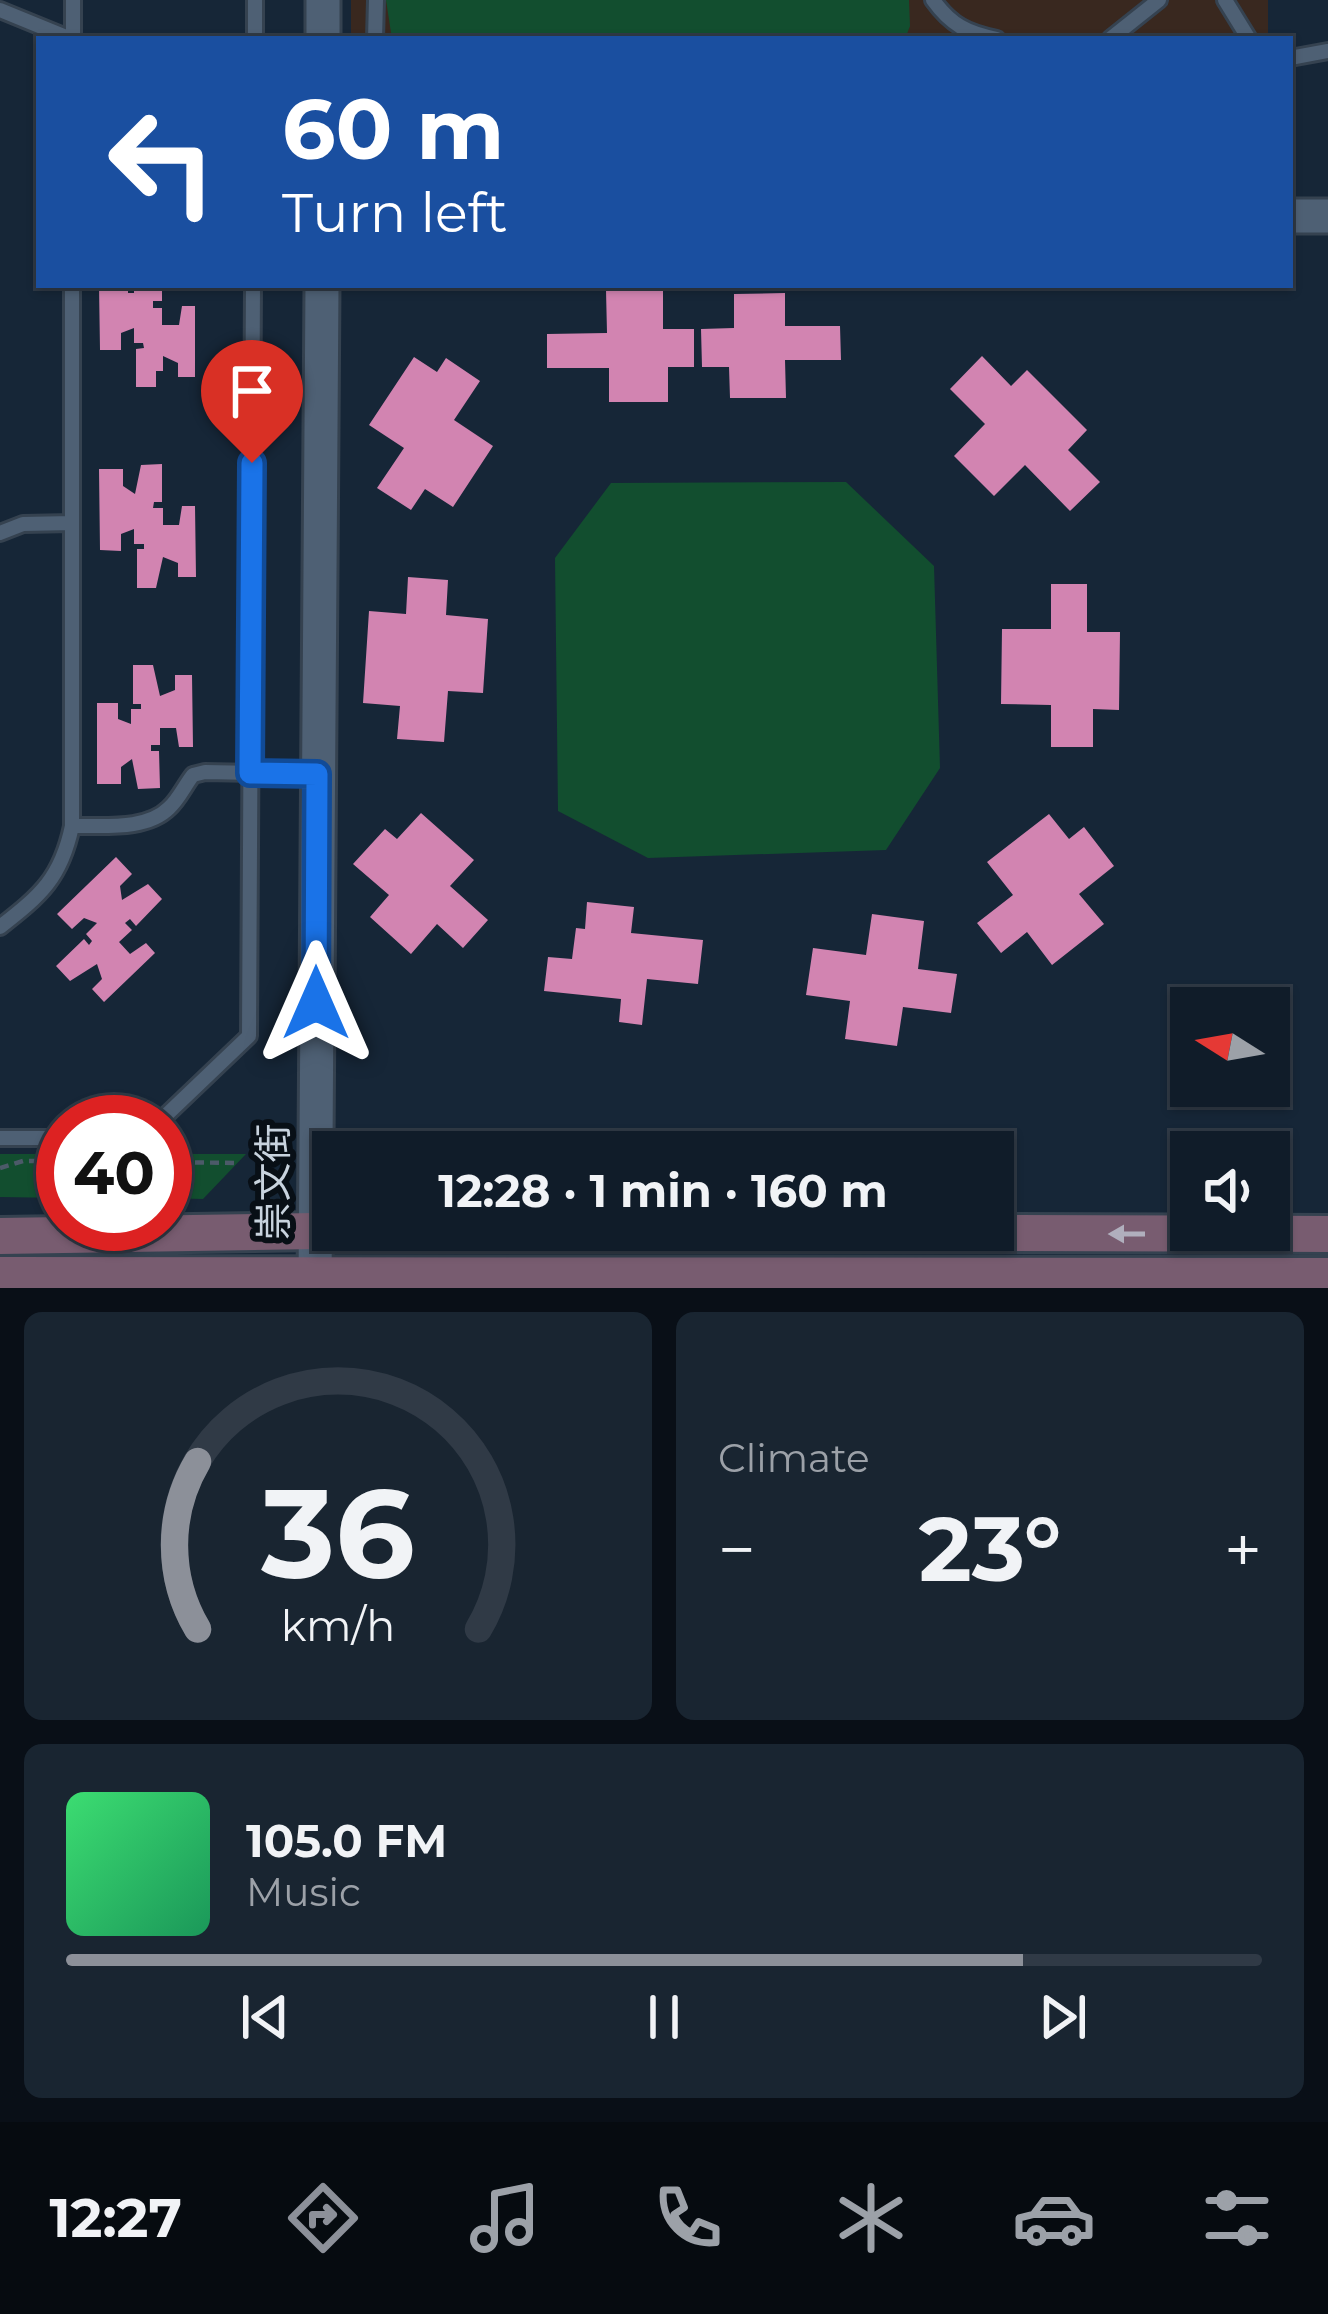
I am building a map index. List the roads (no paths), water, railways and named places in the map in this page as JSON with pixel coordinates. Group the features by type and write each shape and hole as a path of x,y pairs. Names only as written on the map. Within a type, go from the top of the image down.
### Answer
{"main road":[{"path":"0,1236 312,1231"},
{"path":"1014,1233 1328,1234"},
{"path":"0,1275 315,1281 1328,1276"}],"street":[{"path":"323,0 323,36"},
{"path":"1293,216 1328,215"},
{"name":"崇文街","path":"315,1131 322,288"}],"lane":[{"path":"72,36 73,0"},
{"path":"255,0 255,36"},
{"path":"375,36 376,0"},
{"path":"932,0 949,21 982,36"},
{"path":"1114,36 1159,0"},
{"path":"1225,0 1247,36"},
{"path":"0,10 65,36"},
{"path":"1293,57 1328,51"},
{"path":"0,927 40,896 65,862 72,826 72,288"},
{"path":"187,1095 249,1036 254,288"},
{"path":"0,533 23,524 72,523"},
{"path":"72,826 130,825 153,818 167,811 193,775 317,774"},
{"path":"0,1138 36,1138"}]}
